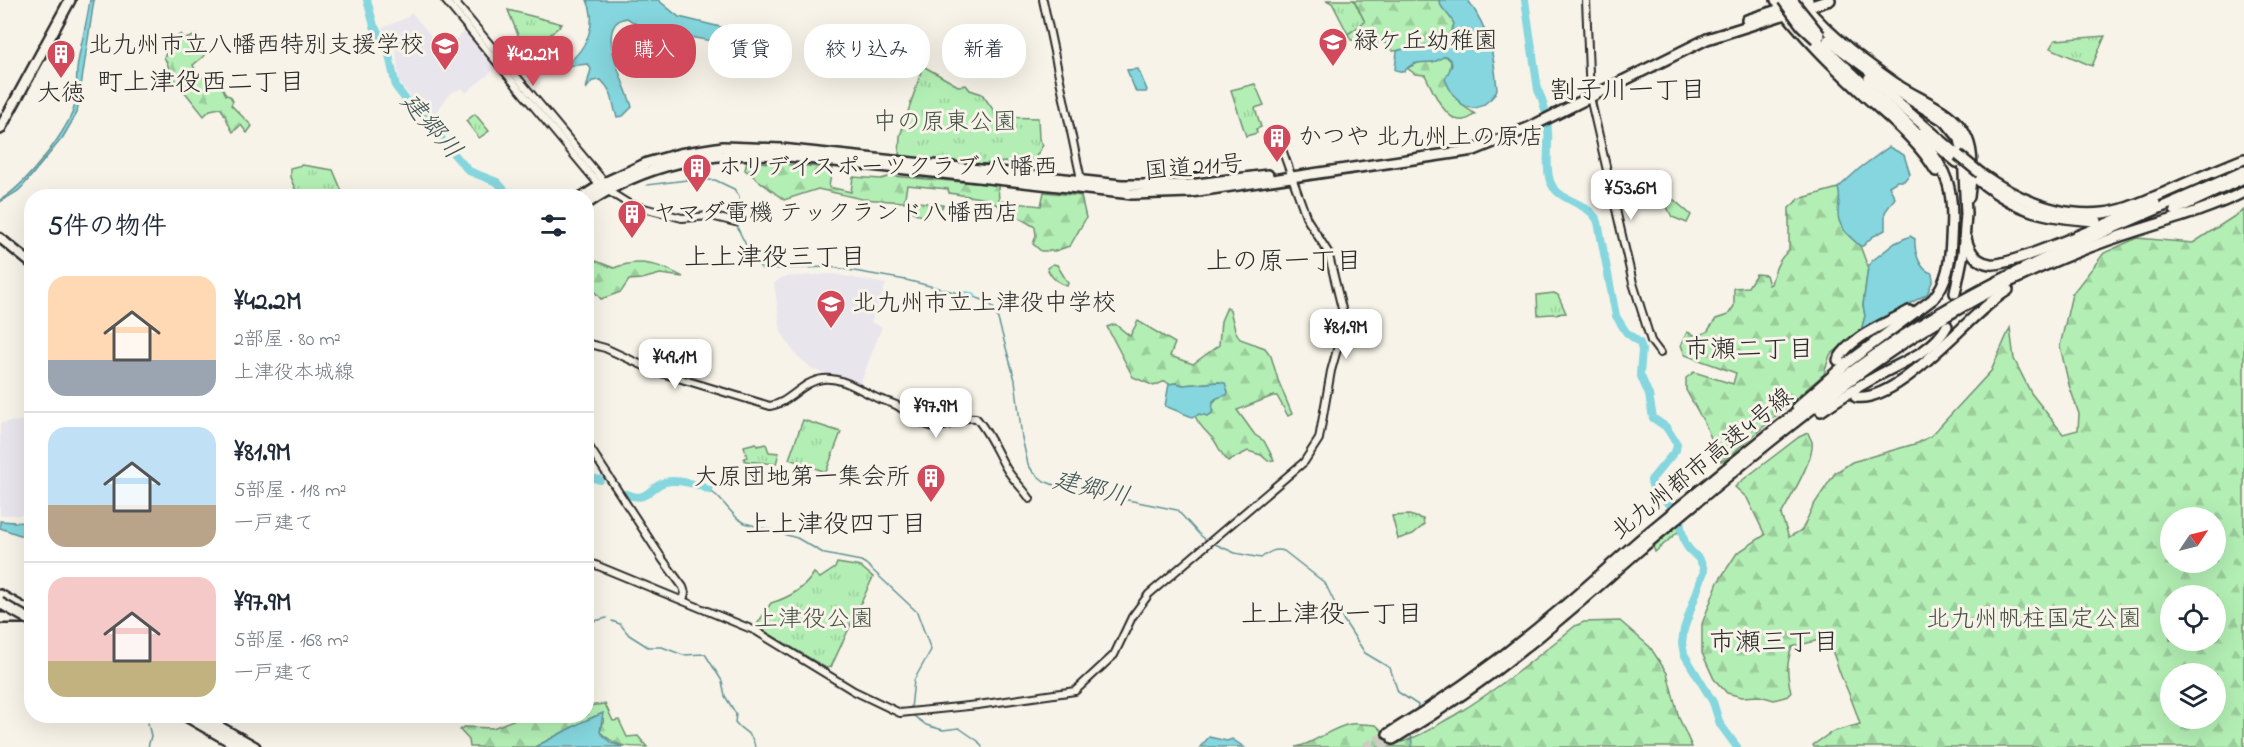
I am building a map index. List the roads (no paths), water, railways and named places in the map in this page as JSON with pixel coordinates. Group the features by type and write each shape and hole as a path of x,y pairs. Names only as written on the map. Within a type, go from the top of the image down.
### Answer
{"highway":[{"path":"0,129 70,0"},
{"path":"1750,450 1847,363 1926,306 1939,293 1946,278 1950,260 1952,217 1950,195 1944,174 1933,154 1897,113 1868,88 1821,38 1792,0"},
{"name":"国道211号","path":"594,191 628,171 669,156 698,150 746,146 896,160 1082,185 1156,187 1290,174 1460,148 1498,136 1548,115 1782,6 1830,0"},
{"path":"1804,3 1849,48 1899,86 1949,115 1959,125 1967,137 1971,151 1971,179 1966,214"},
{"path":"1782,6 1802,26 1894,90 1941,117 1952,127 1963,146 1966,214 1965,236 1955,293"},
{"path":"1782,6 1827,60 1919,147 1939,178 1947,215 1946,278"},
{"path":"1821,38 1957,159"},
{"path":"1868,88 1979,176 2001,198 2021,208 2054,216 2096,221"},
{"path":"1979,176 2031,202 2057,210 2093,214 2137,204 2244,159"},
{"path":"1965,236 1976,258 1989,264 2003,263 2244,170"},
{"name":"北九州都市高速4号線","path":"1643,542 1723,480 1740,465 1750,450 1863,363 1916,326 1962,299 2054,253 2244,170"},
{"path":"2175,210 2244,178"},
{"name":"国道211号","path":"594,196 604,186"},
{"name":"北九州都市高速4号線","path":"1391,737 1432,711 1740,465 1859,375 1921,332 1991,293 2078,251 2201,210 2244,192"},
{"path":"1838,360 1847,348 1909,312 1933,292 1943,267 1947,215"},
{"path":"1856,397 1872,396 1891,387 1928,360 1992,301 2078,251"},
{"path":"1740,465 1815,415 1931,345 1947,326"},
{"path":"0,595 24,608"},
{"path":"0,603 24,616"},
{"path":"0,618 24,620"},
{"path":"198,723 240,747"},
{"path":"212,723 255,747"}],"main road":[{"path":"0,238 24,258"}],"street":[{"path":"445,0 604,186 629,204 655,212 682,218 711,216 735,222"},
{"path":"453,0 604,186"},
{"path":"1043,0 1082,185"},
{"path":"1586,0 1590,94 1632,284 1651,341 1660,353"},
{"path":"594,564 756,631 883,707 900,713 1059,695 1075,691 1114,655 1132,617 1149,594 1268,494 1311,453 1319,439 1331,370 1345,321 1328,252 1307,219 1279,141"},
{"path":"594,346 605,348 663,373 770,406 784,401 813,381 827,378 855,385 877,398 896,405 922,423 936,427 966,417 976,418 992,441 1008,471 1030,499"},
{"path":"594,454 663,560 684,587 683,600"}],"water":[{"path":"90,0 94,0 77,113 63,137 23,186 0,202 42,160 61,134 73,111 78,60"},
{"path":"587,0 658,0 679,17 708,24 708,40 696,38 696,24 636,24 627,18 612,24 612,78 622,78 632,107 623,116 617,117 611,94 601,80 592,81 586,89 591,69 588,64 569,66 567,64 574,58 589,35 590,9"},
{"path":"1439,0 1468,0 1486,32 1492,53 1497,89 1493,97 1481,106 1468,107 1452,93 1445,79 1452,65 1446,56 1434,62 1413,64 1404,72 1395,70 1397,51 1430,44 1445,38 1450,32 1454,24"},
{"path":"1138,69 1146,92 1136,92 1127,70"},
{"path":"1889,147 1904,155 1910,174 1904,181 1897,181 1889,186 1895,198 1885,212 1885,230 1860,246 1844,231 1839,222 1838,188 1860,168"},
{"path":"1910,236 1915,239 1915,249 1921,264 1932,273 1933,280 1927,294 1861,331 1865,316 1863,305 1868,267 1872,261 1895,243"},
{"path":"1225,383 1228,392 1227,395 1213,401 1212,413 1208,416 1199,414 1192,417 1165,406 1169,384"},
{"path":"0,521 24,523 24,537 0,528"},
{"path":"603,713 600,732 611,743 624,747 535,747 580,723 594,723 594,717"},
{"path":"1209,737 1227,741 1232,739 1244,747 1200,747"}],"waterway":[{"name":"建郷川","path":"367,0 374,26 387,46 396,87 414,110 429,118 444,143 469,171 497,182 504,189"},
{"path":"1525,0 1538,90 1547,123 1550,181 1560,194 1588,210 1598,222 1616,316 1626,332 1640,343 1642,350 1640,374 1649,395 1653,418 1666,427 1677,444 1676,450 1651,480 1654,490 1677,513 1686,545 1700,561 1704,571 1684,629 1682,643 1684,654 1713,702 1720,724 1737,747"},
{"name":"建郷川","path":"647,185 687,180 715,180 734,189 739,196 738,229 753,259 762,269 831,267 906,280 966,295"},
{"name":"建郷川","path":"966,295 971,296"},
{"name":"建郷川","path":"971,296 989,302 996,312 1015,380 1022,438 1028,464 1033,472 1044,481 1054,485 1177,510 1207,541"},
{"path":"594,478 600,480"},
{"path":"626,494 644,496 659,485 670,481 687,483 709,490"},
{"path":"709,490 745,523 797,538 825,554 861,561 917,612 931,650 914,680 911,709"},
{"name":"建郷川","path":"1215,544 1235,553 1261,558 1272,551 1284,551 1325,583 1341,616 1365,653 1390,668 1398,692 1418,705 1416,712"},
{"path":"594,621 607,618"},
{"path":"612,621 620,624 629,635 648,647 662,647 683,655 705,654 722,681 725,696 736,714 735,722 750,735 755,747"},
{"path":"914,716 926,725 943,730 959,728 978,741 982,747"},
{"path":"148,723 151,736 148,747"},
{"name":"建郷川","path":"1411,732 1412,747"}],"tunnel":[{"path":"2145,217 2175,210"},
{"path":"1365,747 1388,734"},
{"path":"1380,747 1393,739"}],"place":[{"name":"緑ケ丘幼稚園","path":"1333,68"},
{"name":"北九州市立八幡西特別支援学校","path":"445,72"},
{"name":"大徳","path":"61,80"},
{"name":"かつや 北九州上の原店","path":"1277,164"},
{"name":"ホリデイスポーツクラブ 八幡西","path":"697,194"},
{"name":"ヤマダ電機 テックランド八幡西店","path":"632,240"},
{"name":"北九州市立上津役中学校","path":"831,330"},
{"name":"大原団地第一集会所","path":"931,504"}],"district":[{"name":"町上津役西二丁目","path":"201,84"},
{"name":"割子川一丁目","path":"1628,92"},
{"name":"上上津役三丁目","path":"775,259"},
{"name":"上の原一丁目","path":"1284,263"},
{"name":"市瀬二丁目","path":"1749,351"},
{"name":"上上津役四丁目","path":"836,526"},
{"name":"上上津役一丁目","path":"1332,616"},
{"name":"市瀬三丁目","path":"1774,644"}],"park label":[{"name":"中の原東公園","path":"945,123"},
{"name":"上津役公園","path":"814,620"},
{"name":"北九州帆柱国定公園","path":"2034,620"}]}
